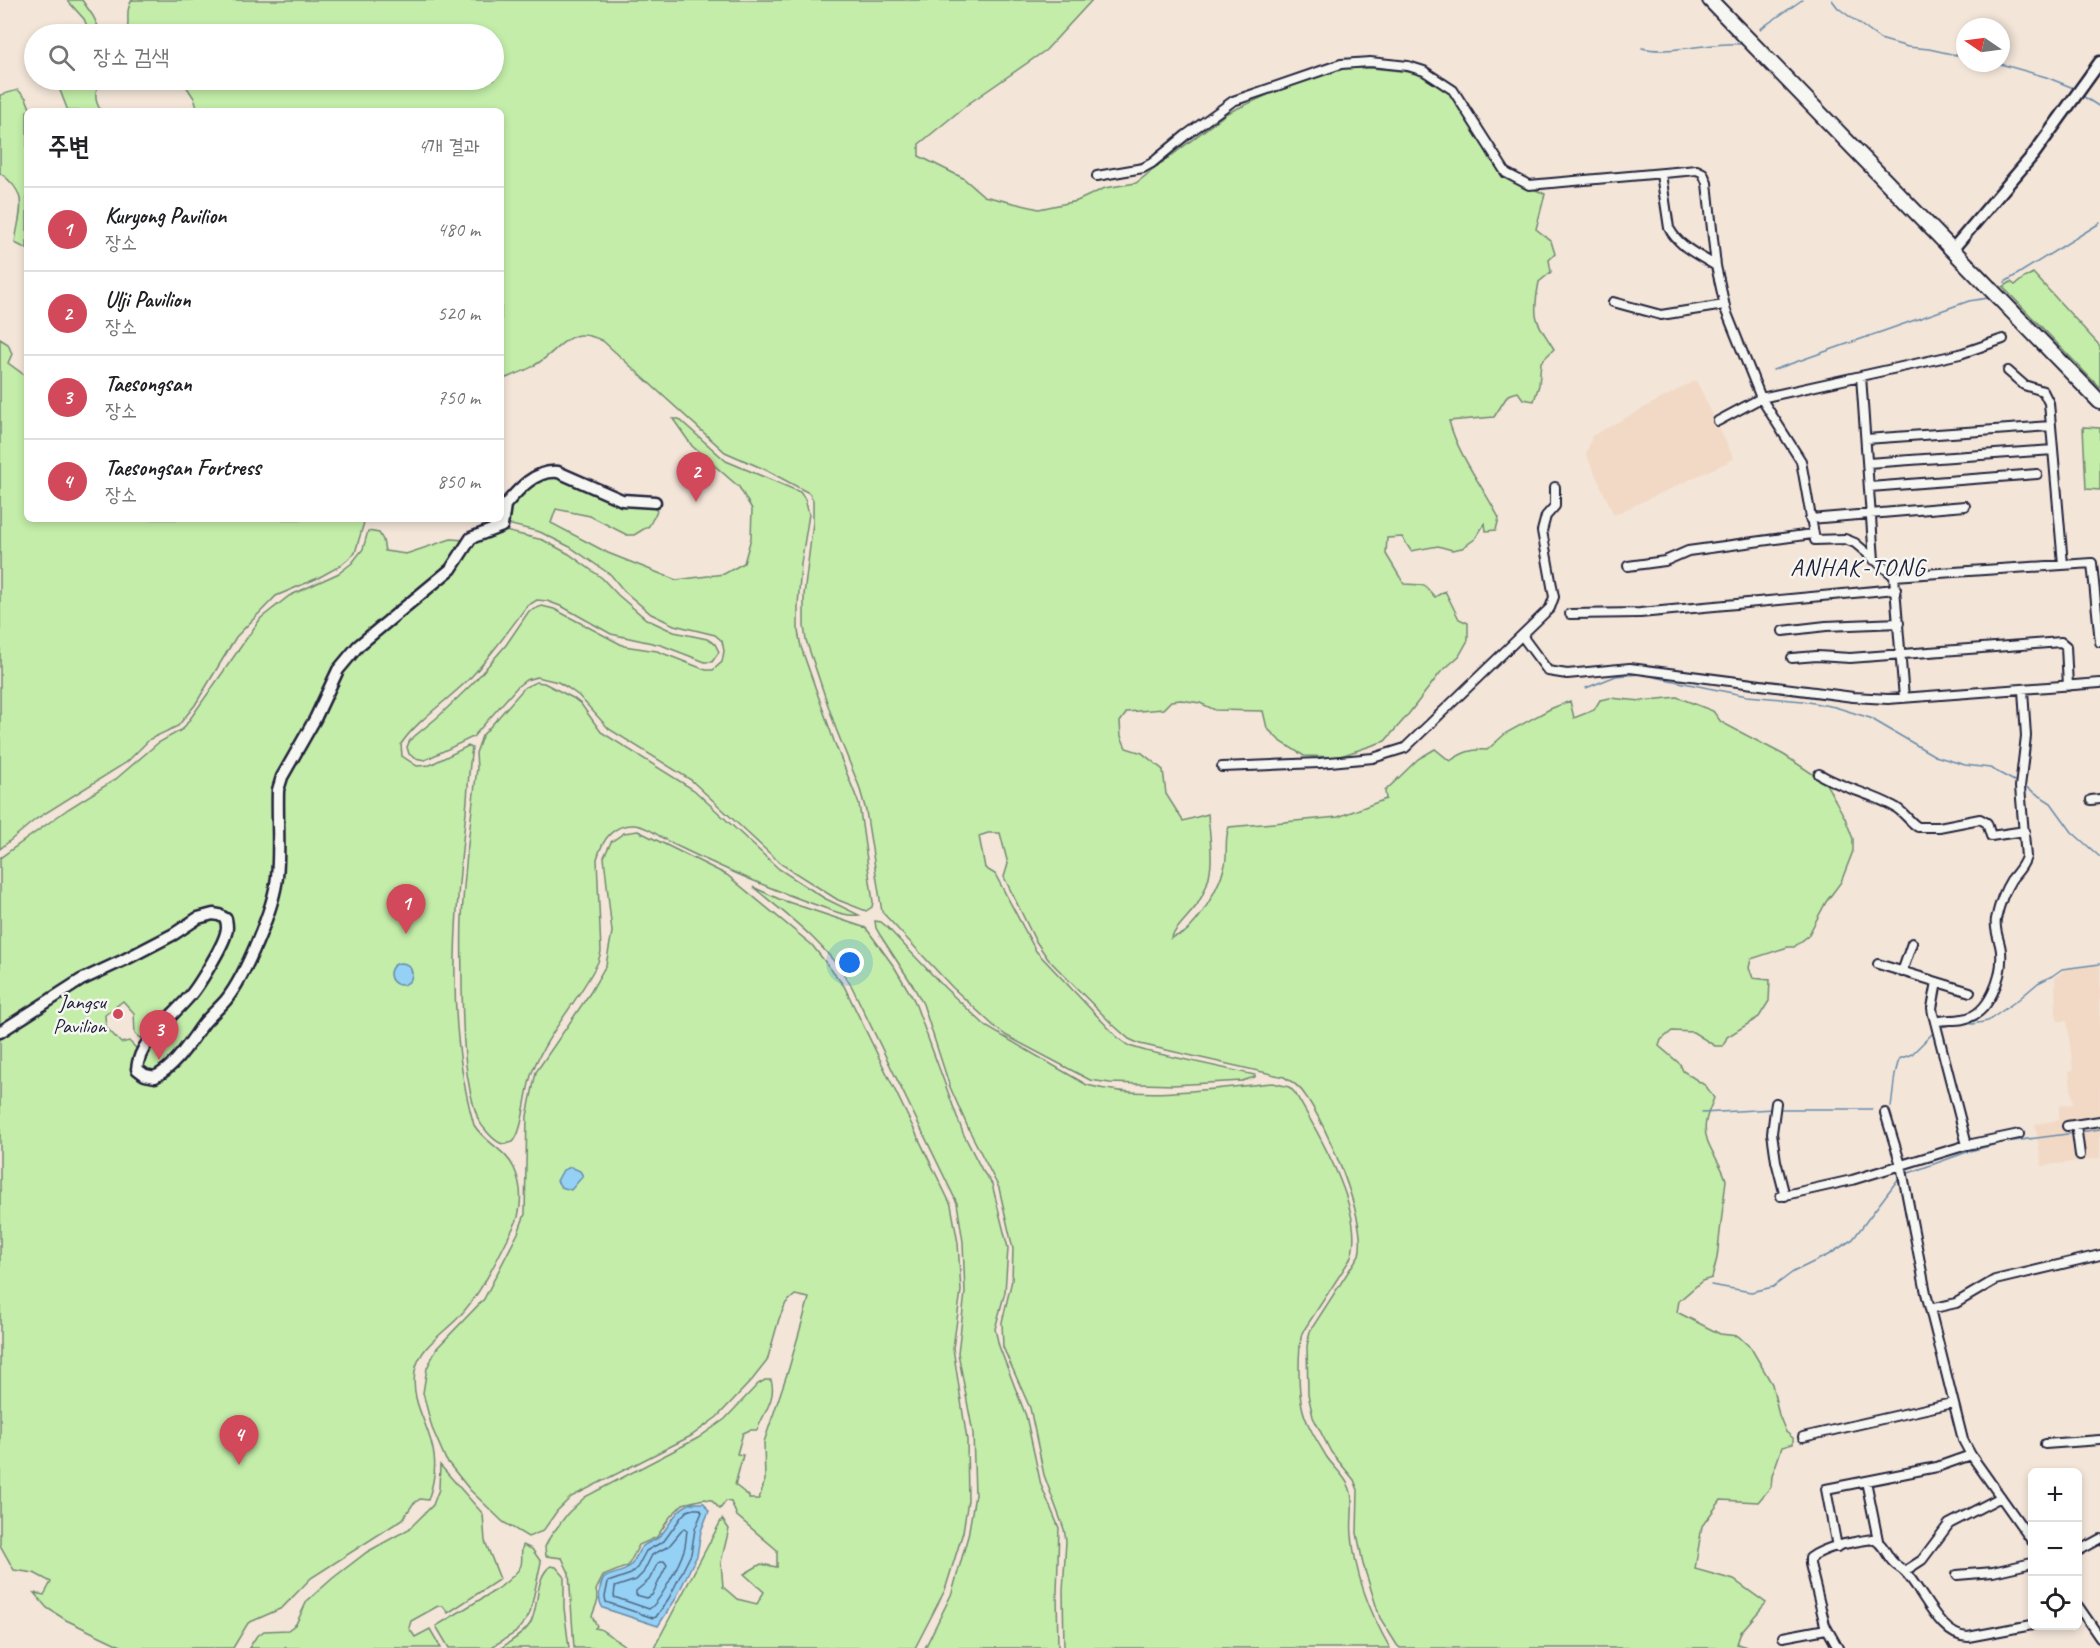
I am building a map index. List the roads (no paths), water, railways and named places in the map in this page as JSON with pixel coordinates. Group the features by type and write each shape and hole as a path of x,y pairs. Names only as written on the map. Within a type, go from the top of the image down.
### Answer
{"highway":[{"path":"1710,0 2100,402"},
{"path":"1720,0 2100,393"},
{"path":"2081,382 2100,413"}],"street":[{"path":"1097,176 1143,168 1233,101 1341,64 1370,62 1408,66 1424,71 1453,90 1506,173 1530,185 1697,170 1703,173 1707,183 1716,266 1724,305 1761,398 1801,461 1812,534 1815,540 1845,539 1855,543 1894,576 2092,563 2100,642"},
{"path":"1957,244 2033,155 2100,62"},
{"path":"1661,174 1672,235 1683,246 1716,266"},
{"path":"1613,302 1661,315 1724,305"},
{"path":"1718,421 1761,398 1960,354 2002,339"},
{"path":"2008,371 2024,385 2043,391 2049,403 2063,564"},
{"path":"1861,376 1874,560"},
{"path":"1866,439 2051,426"},
{"path":"1868,463 2053,450"},
{"path":"504,512 505,505 533,479 548,472 558,472 622,500 655,502"},
{"path":"1870,487 2037,474"},
{"path":"1222,767 1373,758 1405,748 1550,608 1554,597 1542,531 1546,516 1555,506 1555,487"},
{"path":"1810,519 1965,506"},
{"path":"0,1032 81,980 144,950 198,918 208,914 219,915 226,920 228,926 222,944 189,998 166,1020 138,1056 137,1069 144,1075 155,1077 165,1072 179,1058 237,983 259,936 273,900 277,877 278,790 282,777 315,719 338,670 358,646 451,569 471,538 502,526 503,522"},
{"path":"1628,566 1665,561 1688,551 1812,534"},
{"path":"1894,576 1904,698"},
{"path":"1570,614 1640,613 1896,590"},
{"path":"1783,631 1826,626 1899,623"},
{"path":"1524,634 1525,640 1540,662 1548,671 1556,674 1630,668 1853,697 1904,698 2100,683"},
{"path":"1792,658 1817,656 1850,658 2061,642 2066,646 2068,686"},
{"path":"1935,1022 1943,1019 1963,1019 1978,1013 1987,1004 2000,968 2001,953 1996,920 2004,892 2023,867 2026,857 2021,784 2026,736 2023,690"},
{"path":"1819,774 1894,806 1906,814 1918,827 1939,827 1980,819 1986,823 1991,836 2025,831"},
{"path":"1902,972 1912,943"},
{"path":"1878,964 1970,992"},
{"path":"1937,982 1932,1008 1966,1145"},
{"path":"1776,1103 1772,1134 1783,1196 1852,1180 1966,1145 2019,1134"},
{"path":"1885,1113 1903,1177 1930,1309 1963,1440 1971,1455 2028,1535"},
{"path":"2080,1155 2074,1129 2100,1121"},
{"path":"1930,1309 1956,1303 1995,1280 2100,1255"},
{"path":"1803,1437 1952,1403"},
{"path":"2045,1444 2100,1440"},
{"path":"1837,1546 1826,1489 1937,1467 1971,1455"},
{"path":"1866,1481 1878,1540 1894,1563 1905,1571 1926,1599 1931,1610 1953,1634 1960,1637 2028,1626"},
{"path":"1905,1571 1922,1560 1949,1524 2001,1497"},
{"path":"1839,1648 1826,1629 1809,1561 1817,1553 1837,1546 1870,1539 1878,1540"},
{"path":"2082,1549 2100,1539"},
{"path":"1957,1575 1993,1572 2028,1564"},
{"path":"2082,1616 2100,1638"},
{"path":"1783,1637 1826,1629"}],"water":[{"path":"401,963 409,966 412,974 409,982 401,985 393,982 390,974 393,966"},
{"path":"571,1167 580,1171 583,1176 571,1190 561,1187 557,1181 563,1170"},
{"path":"692,1503 704,1503 709,1511 701,1531 697,1556 675,1600 658,1626 603,1608 599,1593 604,1578 629,1567 641,1548 658,1538 678,1512"}],"waterway":[{"path":"1760,29 1802,0"},
{"path":"1832,0 1838,8 1880,39 1908,47 1956,55"},
{"path":"1642,48 1666,50 1718,44 1743,44"},
{"path":"2010,67 2076,89"},
{"path":"2081,95 2100,107"},
{"path":"2005,282 2100,223"},
{"path":"1773,370 1969,301 1988,298"},
{"path":"1586,688 1616,676 1640,674 1747,696 1803,701 1835,707 1870,718 1935,756 1965,765 1990,768 2018,783"},
{"path":"2023,785 2051,803 2072,832 2100,857"},
{"path":"1961,1023 1973,1024 1988,1021 2038,983 2062,969 2100,964"},
{"path":"1941,1027 1956,1024"},
{"path":"1891,1107 1899,1059 1912,1054 1934,1032"},
{"path":"1702,1113 1773,1109"},
{"path":"1777,1109 1872,1109"},
{"path":"2080,1132 2100,1129"},
{"path":"1906,1174 1970,1151 2005,1142 2075,1133"},
{"path":"1711,1285 1751,1292 1773,1287 1793,1272 1830,1254 1853,1239 1899,1178"}],"place":[{"name":"Ulji Pavilion","path":"696,502"},
{"name":"Kuryong Pavilion","path":"406,934"},
{"name":"Jangsu Pavilion","path":"118,1014"},
{"name":"Taesongsan","path":"159,1060"},
{"name":"Taesongsan Fortress","path":"239,1465"}],"district":[{"name":"ANHAK-TONG","path":"1858,567"}]}
